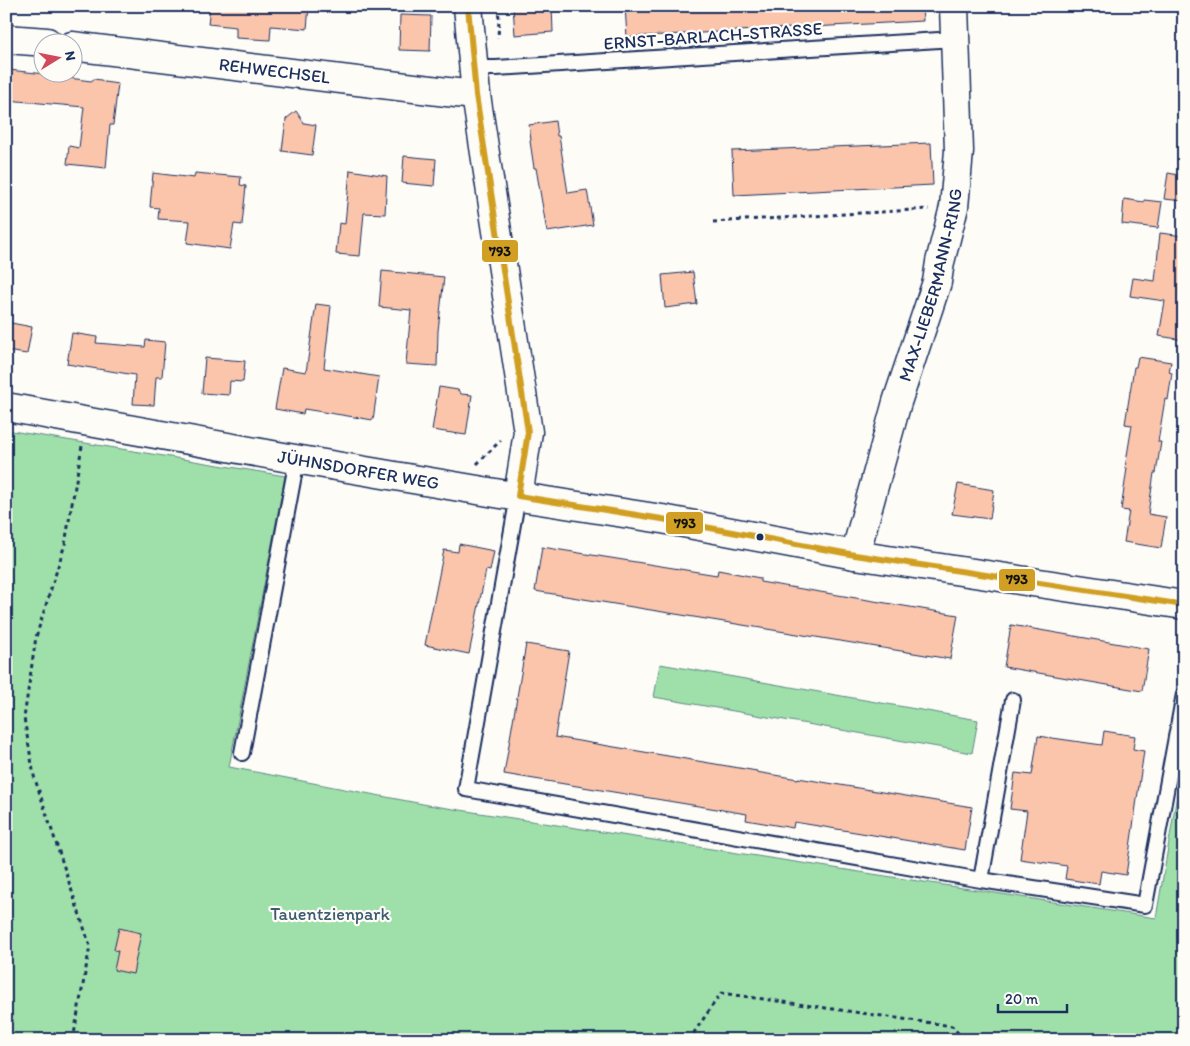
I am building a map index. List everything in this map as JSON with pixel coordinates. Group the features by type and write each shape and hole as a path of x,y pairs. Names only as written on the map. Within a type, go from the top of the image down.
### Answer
{"street":[{"path":"468,6 476,95 528,432 518,496"},
{"name":"MAX-LIEBERMANN-RING","path":"855,554 897,402 937,282 954,207 958,150 954,6"},
{"path":"6,38 32,41"},
{"name":"REHWECHSEL","path":"82,47 476,95"},
{"name":"JÜHNSDORFER WEG","path":"6,407 297,459 662,519 855,554 1184,605"}],"lane":[{"name":"ERNST-BARLACH-STRASSE","path":"474,68 955,39"},
{"path":"242,753 297,459"},
{"path":"518,496 466,789 982,880 1145,905 1184,694"},
{"path":"982,880 1013,700"}],"path":[{"path":"713,222 954,207"},
{"path":"73,1040 90,946 34,776 24,718 36,637 65,544 86,421"},
{"path":"688,1040 721,993 952,1026 964,1040"}],"green space":[{"name":"Tauentzienpark","path":"6,430 285,476 229,767 428,805 1156,918 1184,760 1184,1040 6,1040"},
{"path":"660,664 978,720 972,753 654,697"}],"building":[{"path":"210,6 309,6 307,29 271,26 270,40 236,38 236,27 208,24"},
{"path":"513,6 552,6 553,32 515,35"},
{"path":"625,6 922,6 923,21 627,37"},
{"path":"400,15 431,16 430,51 399,50"},
{"path":"9,70 32,73 32,82 82,82 82,80 91,81 94,79 118,84 113,125 110,125 106,168 67,164 69,146 79,148 84,107 7,100"},
{"path":"296,111 304,123 316,125 312,155 282,151 286,119"},
{"path":"555,121 568,193 587,190 593,225 547,232 536,168 534,168 529,125"},
{"path":"931,143 933,185 734,195 732,151"},
{"path":"404,156 436,159 434,186 402,183"},
{"path":"350,170 387,176 385,214 364,213 360,256 336,254 339,223 345,224"},
{"path":"153,173 194,178 195,173 241,177 240,185 246,186 242,225 234,224 230,249 187,243 190,221 158,219 159,208 150,207"},
{"path":"1168,173 1184,176 1184,201 1164,199"},
{"path":"1124,199 1162,202 1158,228 1122,224"},
{"path":"1160,233 1184,236 1184,340 1159,336 1165,301 1130,296 1133,278 1155,281"},
{"path":"382,271 444,277 438,331 437,366 406,364 411,310 379,307"},
{"path":"693,272 697,304 665,308 662,275"},
{"path":"316,304 331,306 324,368 379,377 373,420 304,409 303,414 275,409 282,368 306,372"},
{"path":"6,322 32,327 27,354 6,351"},
{"path":"72,333 97,337 96,343 145,347 146,340 165,342 162,377 156,377 154,405 133,404 135,375 67,364"},
{"path":"1138,357 1171,362 1169,372 1172,373 1168,400 1165,399 1158,442 1161,442 1148,514 1166,517 1161,548 1124,542 1129,511 1121,510 1132,425 1125,424 1134,367 1136,367"},
{"path":"205,358 245,361 243,382 230,381 229,395 202,393"},
{"path":"439,387 458,390 461,394 472,395 466,435 432,430"},
{"path":"958,484 994,490 990,519 952,514"},
{"path":"459,544 494,551 490,571 486,570 469,654 425,645 444,550 458,552"},
{"path":"542,547 717,575 718,570 760,578 760,582 958,615 950,659 535,591"},
{"path":"1011,625 1149,649 1142,691 1004,667"},
{"path":"526,644 569,651 555,737 972,807 965,850 794,822 793,828 746,820 747,814 504,774"},
{"path":"1104,731 1135,736 1133,749 1144,751 1126,875 1101,871 1099,884 1065,879 1067,866 1020,859 1027,811 1010,809 1015,773 1032,775 1038,736 1102,745"},
{"path":"119,928 141,933 133,974 114,970 118,951 114,950"}],"transit line":[{"name":"793","path":"468,6 476,95 528,432 518,496"},
{"name":"793","path":"518,496 662,519 855,555 1184,605"}]}
